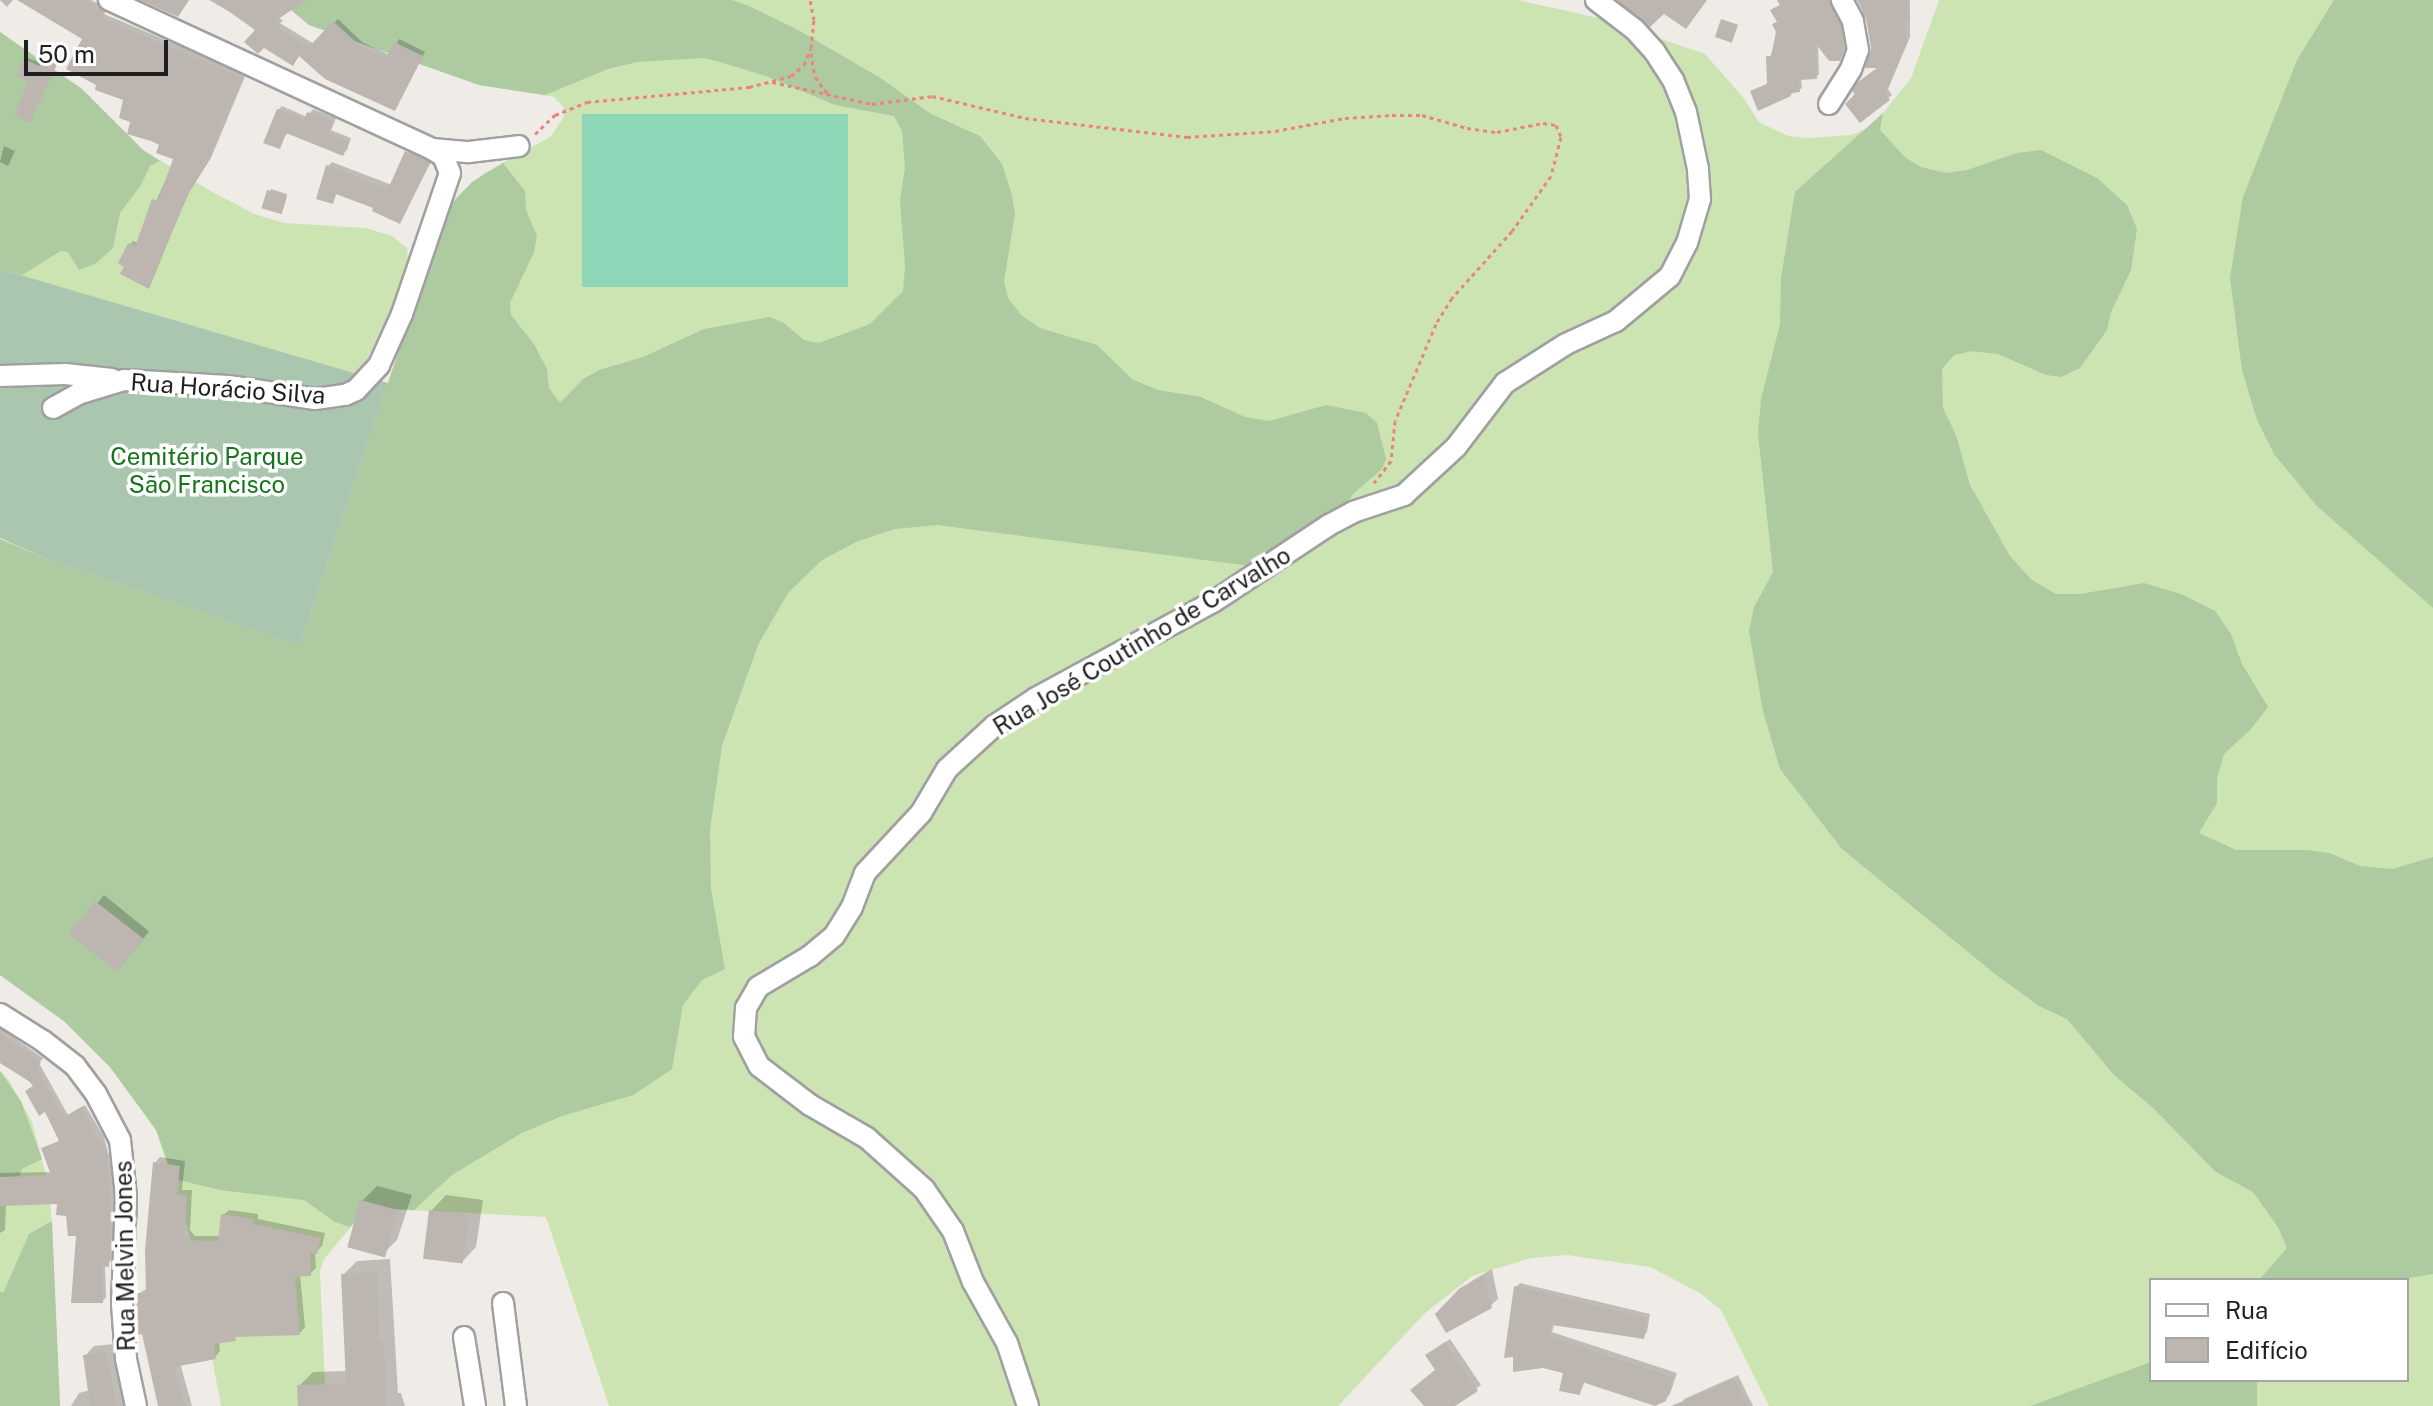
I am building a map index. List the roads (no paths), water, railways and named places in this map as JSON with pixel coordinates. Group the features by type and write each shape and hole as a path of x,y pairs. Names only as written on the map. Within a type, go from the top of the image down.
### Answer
{"street":[{"name":"Rua José Coutinho de Carvalho","path":"1028,1406 1007,1343 973,1282 953,1231 924,1189 867,1138 810,1105 759,1066 744,1037 746,1008 758,987 810,956 834,936 852,907 865,873 921,813 947,769 994,726 1036,698 1213,602 1329,525 1353,512 1404,495 1456,447 1505,383 1566,344 1616,321 1670,276 1687,243 1700,199 1698,169 1686,112 1673,80 1655,52 1634,29 1596,0"},
{"path":"1829,104 1851,69 1858,50 1853,21 1842,0"},
{"path":"117,3 432,149 447,161 449,178"},
{"path":"432,149 469,152 511,147 469,161 449,178"},
{"name":"Rua Horácio Silva","path":"53,408 78,394 124,380 228,386 315,399 345,395 371,377 402,314 449,178"},
{"path":"0,376 65,374 124,380"},
{"name":"Rua Melvin Jones","path":"0,1014 75,1066 96,1094 120,1140 126,1196 123,1318 126,1359 136,1406"},
{"path":"503,1303 516,1406"},
{"path":"464,1337 475,1406"}],"park label":[{"name":"Cemitério Parque São Francisco","path":"207,471"}]}
